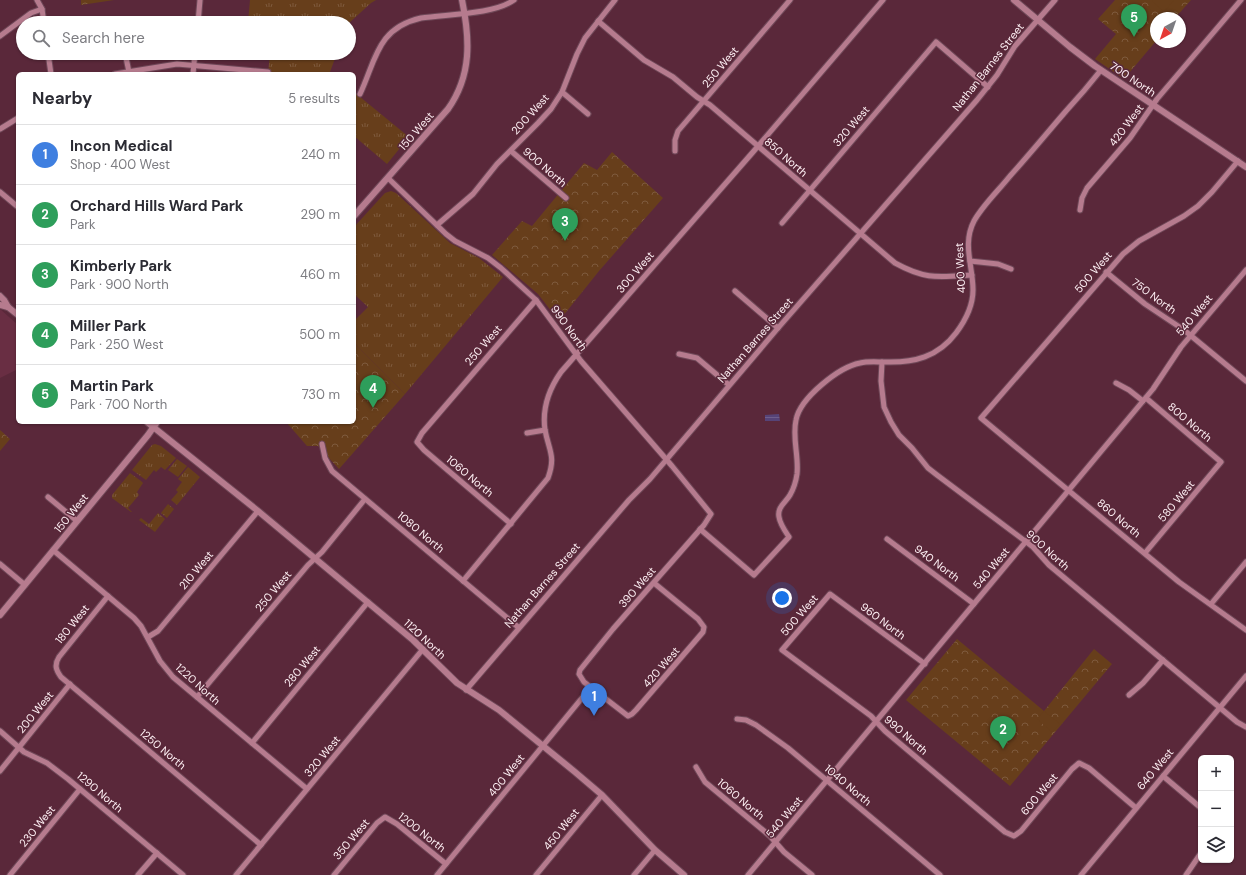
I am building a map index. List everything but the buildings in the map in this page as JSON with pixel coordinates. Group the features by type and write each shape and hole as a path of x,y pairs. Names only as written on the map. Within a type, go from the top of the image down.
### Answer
{"street":[{"path":"37,0 42,9 43,16"},
{"path":"199,16 200,0"},
{"path":"462,0 464,13"},
{"path":"360,94 379,47 394,30 414,19 471,13 503,6 514,0"},
{"name":"200 West","path":"437,225 473,194 497,164 546,115 562,92 581,45 615,0"},
{"name":"250 West","path":"675,151 675,140 678,130 790,0"},
{"name":"300 West","path":"463,581 548,478 553,461 545,430 545,411 551,388 561,372 883,0"},
{"name":"700 North","path":"1014,0 1070,47 1101,70 1246,167"},
{"name":"Nathan Barnes Street","path":"466,690 518,628 629,500 650,478 778,328 988,87 1016,46 1055,0"},
{"name":"420 West","path":"1080,210 1082,198 1087,188 1130,138 1153,105 1240,0"},
{"path":"27,16 42,9"},
{"name":"150 West","path":"356,214 455,99 460,89 466,69 468,46 464,13"},
{"name":"850 North","path":"598,21 644,60 673,77 704,101 896,263 914,273 933,277 972,275"},
{"path":"0,36 16,24"},
{"name":"320 West","path":"782,223 936,42 988,87"},
{"path":"49,60 51,72"},
{"path":"126,60 129,72 171,64 268,72"},
{"path":"193,72 195,60"},
{"name":"400 West","path":"700,529 754,575 789,537 780,522 779,514 781,507 791,494 796,481 797,467 795,428 796,419 800,408 815,390 844,369 858,363 918,360 932,354 947,343 960,327 969,309 973,291 968,246 969,235 978,216 1101,70"},
{"path":"562,92 588,114"},
{"path":"0,130 16,119"},
{"name":"900 North","path":"511,151 566,198"},
{"name":"500 West","path":"981,418 1123,254 1139,241 1184,216 1198,206 1238,161"},
{"name":"990 North","path":"388,178 455,241 488,258 502,268 536,300 576,355 666,459 711,514"},
{"path":"0,192 16,205"},
{"path":"970,261 998,264 1010,269"},
{"name":"540 West","path":"748,875 1145,400 1160,380 1176,353 1246,270"},
{"name":"750 North","path":"1106,272 1145,304 1190,335 1246,381"},
{"path":"735,291 778,328"},
{"path":"0,296 8,307 16,313"},
{"name":"250 West","path":"417,442 422,432 536,300"},
{"path":"0,305 8,307"},
{"path":"679,354 697,358 729,386"},
{"name":"900 North","path":"882,362 881,381 884,407 899,436 912,448 928,468 1026,542 1039,553 1049,565 1237,722 1246,727"},
{"name":"800 North","path":"1116,383 1145,400 1221,462"},
{"name":"860 North","path":"981,418 1146,553 1179,582 1246,630"},
{"name":"150 West","path":"0,615 155,425"},
{"name":"1120 North","path":"155,425 423,649 445,673 466,690 499,710 602,795 655,850 684,875"},
{"path":"527,433 545,430"},
{"name":"1060 North","path":"417,442 424,450 511,524"},
{"name":"1080 North","path":"322,444 324,458 332,471 518,628"},
{"name":"580 West","path":"1146,553 1221,462"},
{"path":"48,497 77,521"},
{"name":"250 West","path":"197,697 308,565 322,552 365,499"},
{"name":"210 West","path":"148,637 158,631 258,512"},
{"name":"390 West","path":"591,687 584,682 579,674 582,666 708,520 711,514"},
{"name":"940 North","path":"887,538 974,604"},
{"name":"1220 North","path":"53,550 134,618 148,637 158,657 173,676 307,789"},
{"path":"1211,604 1246,562"},
{"path":"0,564 25,585"},
{"name":"420 West","path":"591,687 628,716 636,710 700,636 704,627 698,619 654,583"},
{"name":"500 West","path":"782,650 830,594"},
{"name":"960 North","path":"830,594 925,664"},
{"name":"180 West","path":"56,666 59,657 108,596"},
{"name":"280 West","path":"252,743 368,602"},
{"name":"320 West","path":"236,875 423,649"},
{"name":"990 North","path":"782,650 871,716 885,731 1005,832 1014,836"},
{"path":"1129,695 1143,683 1163,660"},
{"name":"1250 North","path":"56,666 57,672 61,677 261,845"},
{"name":"640 West","path":"1081,875 1246,676"},
{"name":"200 West","path":"0,771 70,684"},
{"name":"400 West","path":"437,875 591,687"},
{"name":"1040 North","path":"737,719 746,720 756,725 788,748 940,875"},
{"name":"1290 North","path":"0,731 24,752 57,770 182,875"},
{"name":"600 West","path":"1014,836 1021,831 1072,769 1079,763 1089,768 1136,808"},
{"name":"1060 North","path":"696,767 705,782 770,836 784,852 812,875"},
{"path":"1162,776 1198,806"},
{"name":"230 West","path":"10,875 80,789"},
{"name":"450 West","path":"536,875 602,795"},
{"name":"1200 North","path":"385,817 397,824 446,864"},
{"name":"350 West","path":"334,875 377,823 385,817"},
{"path":"634,875 655,850"},
{"path":"138,875 157,853"},
{"path":"1186,875 1198,857"}],"shaded area":[{"path":"0,309 16,323 16,370 0,378"},
{"path":"779,414 780,421 765,421 765,415"}],"green space":[{"path":"81,0 114,0 81,5"},
{"path":"250,0 376,0 356,17 249,16"},
{"path":"1115,0 1191,0 1180,12 1150,12 1150,48 1124,79 1095,59 1116,34 1098,19"},
{"path":"1153,0 1174,0 1164,12 1152,1"},
{"path":"269,60 334,60 330,72 268,72"},
{"path":"356,94 409,137 387,164 356,138"},
{"path":"612,152 663,198 599,271 559,321 538,294 492,255 522,221 532,226 584,163 597,170"},
{"path":"391,191 396,193 450,243 479,258 503,277 405,394 356,345 356,319 368,307 356,296 356,225 385,193"},
{"path":"356,345 405,394 339,469 318,446 307,446 288,424 356,424"},
{"path":"0,430 10,439 0,451"},
{"path":"155,444 161,446 176,458 165,470 161,467 156,472 154,470 146,480 132,470 152,445"},
{"path":"177,459 187,466 178,477 168,470"},
{"path":"188,467 200,477 177,505 171,500 178,492 176,490 182,482 178,479"},
{"path":"130,473 143,483 137,492 139,495 128,508 132,512 112,498 112,495"},
{"path":"168,504 174,509 167,518 161,513"},
{"path":"158,513 165,519 155,532 139,520 141,518 149,524"},
{"path":"957,639 1044,711 1094,649 1112,664 1010,786 906,700"},
{"path":"1044,711 1060,724 1052,732 1037,719"}],"place":[{"name":"Martin Park","path":"1134,37"},
{"name":"Kimberly Park","path":"565,241"},
{"name":"Miller Park","path":"373,408"},
{"name":"Incon Medical","path":"594,716"},
{"name":"Orchard Hills Ward Park","path":"1003,749"}]}
